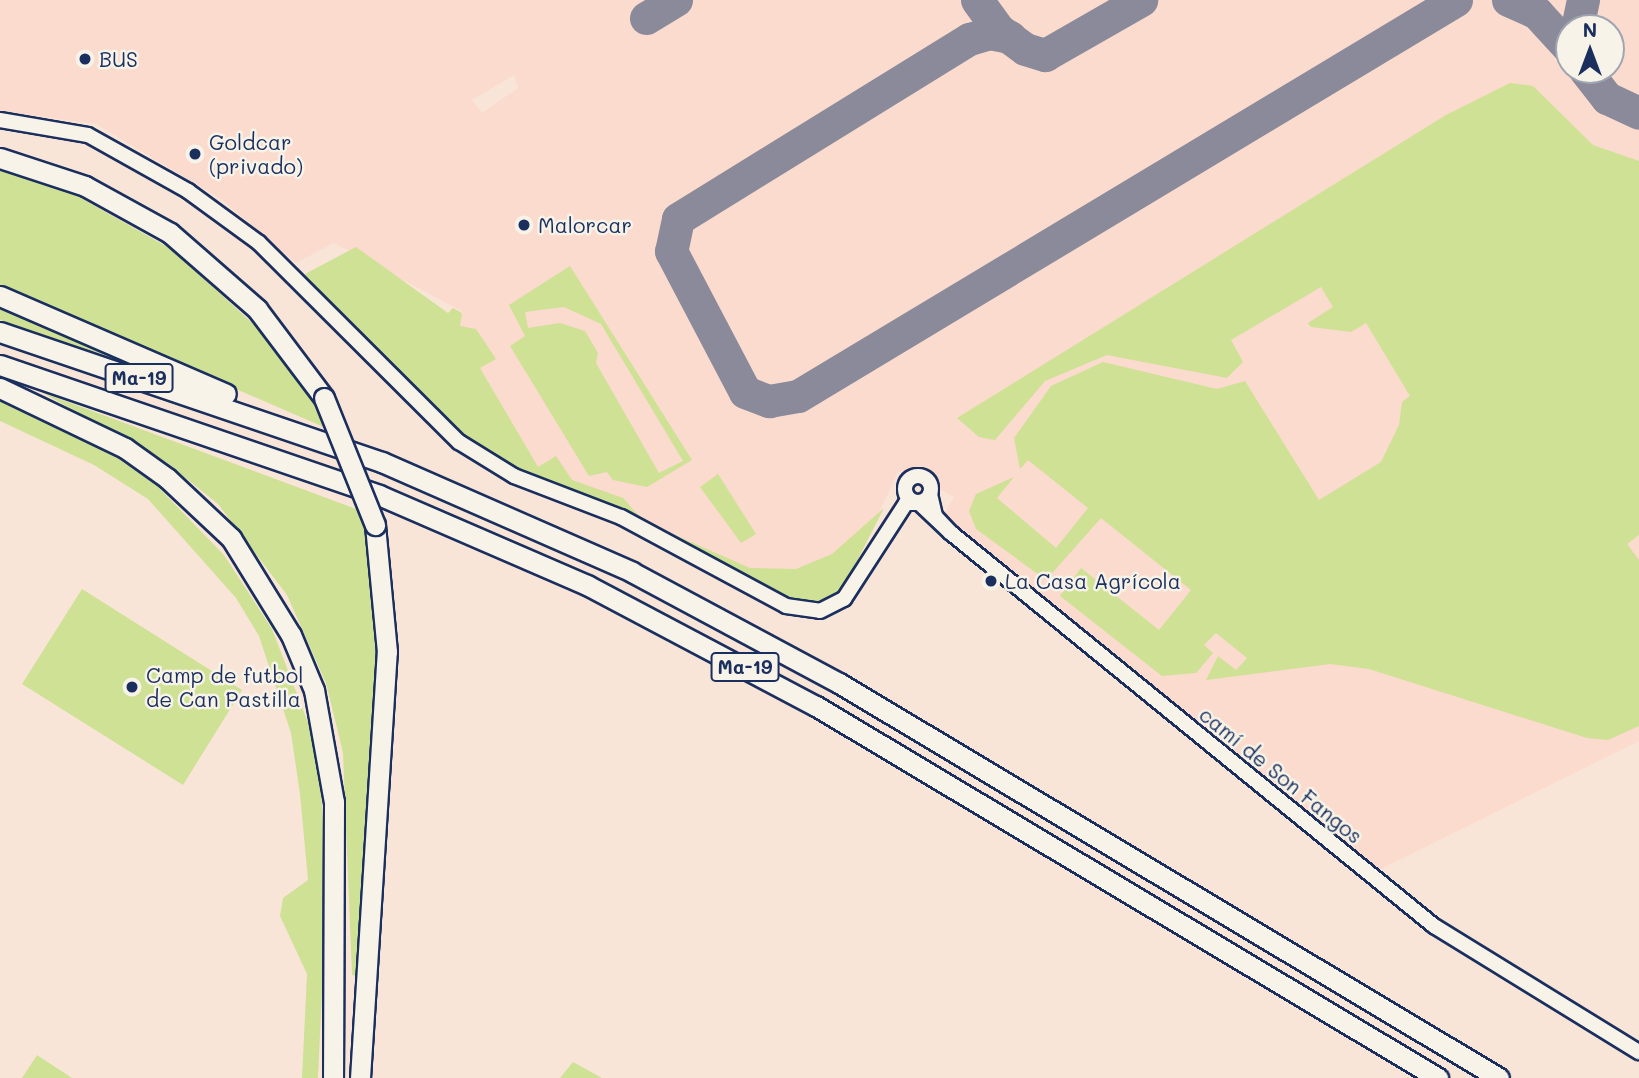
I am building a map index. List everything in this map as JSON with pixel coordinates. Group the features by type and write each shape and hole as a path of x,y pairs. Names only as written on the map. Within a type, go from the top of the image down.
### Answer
{"highway":[{"path":"0,158 85,186 170,233 257,309 324,398 360,476 375,526 387,663 360,1078"},
{"path":"0,296 235,398 279,425"},
{"name":"Ma-19","path":"0,332 279,425 508,514 751,633 1499,1078"},
{"name":"Ma-19","path":"0,365 367,490 587,584 826,712 1438,1078"},
{"path":"0,388 125,448 167,478 231,538 291,635 314,690 334,803 333,1078"}],"street":[{"path":"0,120 89,135 176,184 259,243 459,442 514,476 621,517 786,606 820,611 844,599 898,509 915,502 930,494 925,477 912,477 905,492 915,502 951,533"},
{"name":"camí de Son Fangos","path":"930,494 933,511 951,533 1433,926 1639,1052"}],"shaded area":[{"path":"0,0 1639,0 1639,741 1379,870 942,519 954,497 938,488 925,466 898,472 854,566 786,594 609,500 471,439 386,361 463,312 334,243 296,263 221,199 96,124 0,111","holes":["514,75 518,88 482,113 472,100"]}],"green space":[{"path":"1510,83 1533,86 1593,145 1639,161 1639,535 1627,544 1639,560 1639,726 1608,740 1587,738 1369,669 1330,664 1206,680 1218,656 1236,670 1247,658 1216,633 1204,645 1213,653 1196,673 1162,676 1060,596 1081,568 1159,630 1191,590 1101,518 1046,580 976,529 969,511 976,494 1014,477 997,498 1056,548 1088,508 1028,460 1020,469 1014,438 1051,386 1103,362 1217,389 1245,381 1319,500 1381,462 1399,425 1402,402 1410,396 1366,323 1351,332 1311,327 1308,323 1333,307 1321,287 1231,340 1243,362 1227,378 1107,355 1045,381 995,440 979,437 957,418 1446,115"},
{"path":"0,168 70,192 171,249 263,333 302,380 326,428 0,287"},
{"path":"356,247 448,313 453,308 462,313 460,326 476,329 496,359 480,368 538,467 556,456 572,480 623,498 639,516 675,535 750,568 796,569 832,554 884,508 842,590 814,603 781,596 610,504 515,470 466,439 321,298 305,274"},
{"path":"570,266 692,460 647,487 613,480 607,472 589,476 510,346 525,336 509,305","holes":["564,307 601,324 683,461 659,473 596,363 598,353 585,331 560,323 528,328 525,312"]},
{"path":"0,305 113,358 0,320"},
{"path":"41,392 356,509 365,528 379,646 359,976 352,975 343,753 326,683 287,595 218,504 166,462"},
{"path":"0,398 119,459 158,487 224,555 272,629 312,733 321,792 327,882 318,1078 302,1078 307,974 280,916 283,898 308,880 300,794 291,733 259,636 236,598 148,499 94,465 0,421"},
{"path":"718,474 756,534 741,543 700,487"},
{"name":"Camp de futbol de Can Pastilla","path":"82,589 242,690 183,785 22,684"},
{"path":"37,1055 72,1078 22,1078"},
{"path":"573,1062 602,1078 560,1078"}],"taxiway":[{"path":"646,18 676,0"},
{"path":"977,0 999,30 1025,49 1045,55 1141,0"},
{"path":"1010,37 990,33 969,39 678,219 671,251 745,392 769,401 798,396 1456,0"},
{"path":"1508,0 1537,13 1555,33"},
{"path":"1580,14 1583,0"},
{"path":"1596,84 1607,98 1639,113"}],"place":[{"name":"BUS","path":"85,59"},
{"name":"Goldcar (privado)","path":"195,154"},
{"name":"Malorcar","path":"524,225"},
{"name":"La Casa Agrícola","path":"991,581"},
{"name":"Camp de futbol de Can Pastilla","path":"132,687"}]}
